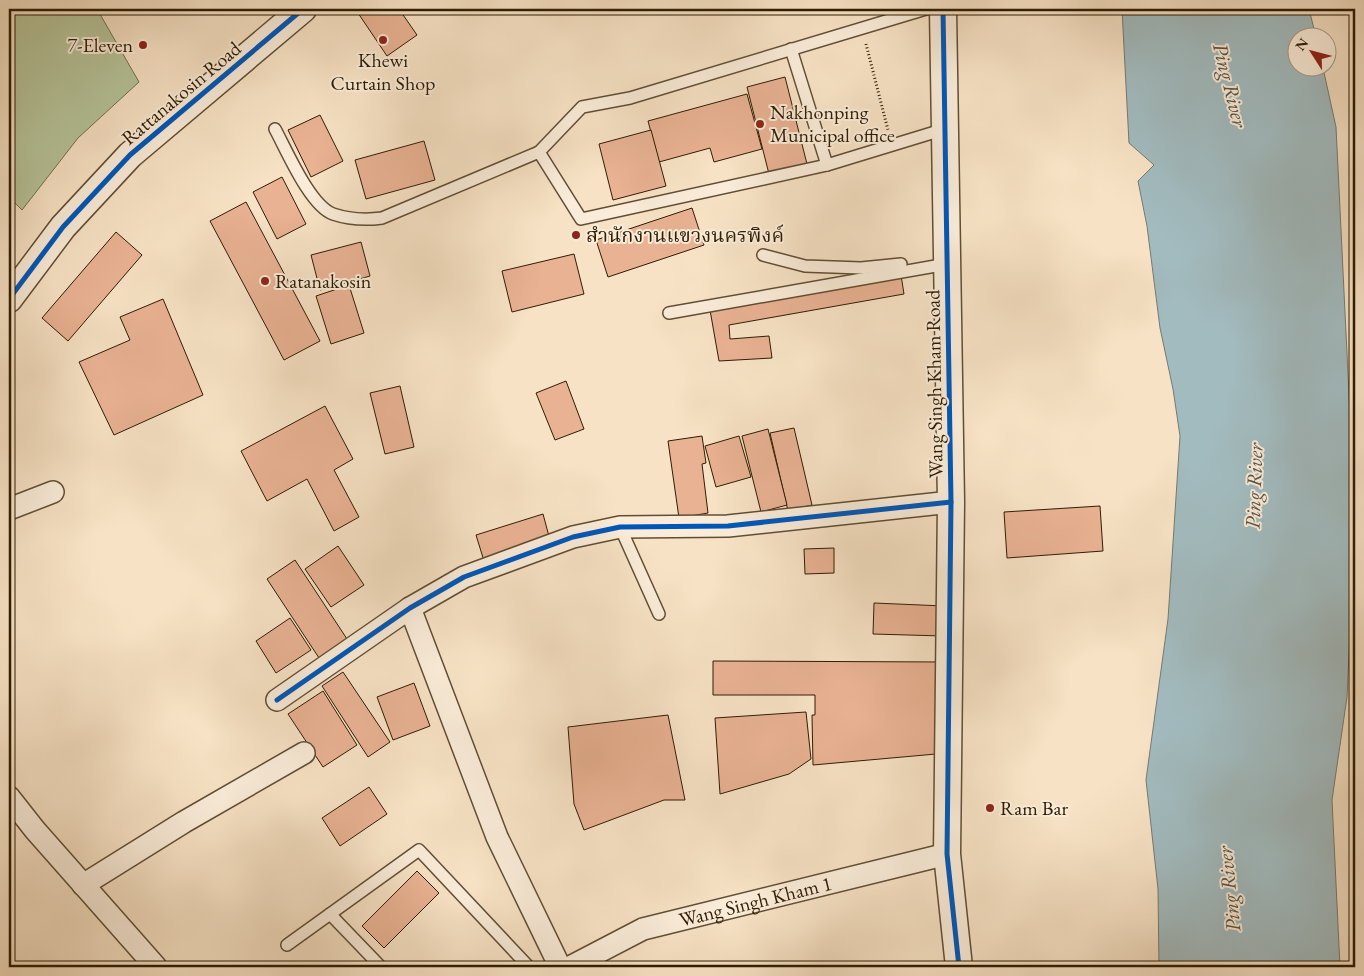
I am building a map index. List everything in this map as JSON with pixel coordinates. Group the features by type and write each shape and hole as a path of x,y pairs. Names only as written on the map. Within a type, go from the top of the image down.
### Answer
{"street":[{"name":"Rattanakosin Road","path":"9,299 62,228 130,155 303,9"},
{"name":"Wang Singh Kham Road","path":"943,9 951,502 946,854 959,967"},
{"path":"9,509 53,492"},
{"path":"277,700 410,608 464,577 573,537 620,527 728,526 951,502"},
{"path":"410,608 498,837 560,967"},
{"path":"83,885 184,822 304,753"},
{"path":"9,797 35,830 156,967"},
{"name":"Wang Singh Kham 1","path":"570,967 643,929 946,854"}],"lane":[{"path":"275,129 318,202 332,214 366,220 382,218 538,152 582,107 630,98 926,9"},
{"path":"791,49 827,165"},
{"path":"538,152 581,219 827,165 945,129"},
{"path":"763,255 805,266 861,268 947,262"},
{"path":"669,313 947,262"},
{"path":"620,527 659,614"},
{"path":"287,945 419,850 529,967"},
{"path":"330,914 381,967"}],"path":[{"path":"862,28 892,145"}],"green space":[{"path":"9,9 97,9 139,82 78,138 22,210 9,197"}],"water":[{"name":"Ping River","path":"1122,9 1309,9 1314,28 1286,28 1286,78 1325,78 1336,127 1355,518 1347,697 1332,800 1340,967 1159,967 1158,889 1146,780 1168,619 1180,436 1173,389 1160,328 1147,226 1138,181 1154,165 1129,143"}],"building":[{"path":"364,9 399,9 417,35 387,56 358,13"},
{"path":"785,77 807,164 769,174 747,87"},
{"path":"747,94 762,149 714,162 710,148 659,162 648,121"},
{"path":"320,115 343,161 311,177 288,130"},
{"path":"651,130 666,186 613,200 599,144"},
{"path":"424,141 435,180 366,199 355,160"},
{"path":"282,177 306,224 277,239 253,192"},
{"name":"Ratanakosin","path":"246,202 320,341 284,360 210,221"},
{"path":"692,208 704,245 608,277 596,240"},
{"path":"116,232 142,255 68,341 42,318"},
{"path":"361,242 370,276 320,290 311,255"},
{"path":"574,254 584,294 512,312 502,271"},
{"path":"901,275 904,294 729,325 730,339 769,336 772,358 719,361 710,310"},
{"path":"349,285 364,333 331,344 316,296"},
{"path":"163,299 203,395 114,435 79,362 130,340 120,317"},
{"path":"566,381 584,429 555,440 536,393"},
{"path":"400,386 414,447 385,454 370,393"},
{"path":"325,406 353,459 334,470 359,517 334,531 307,479 267,501 241,451"},
{"path":"794,428 812,505 788,511 770,433"},
{"path":"768,429 787,505 761,512 742,436"},
{"path":"702,436 706,463 702,464 708,513 679,518 668,441"},
{"path":"739,436 751,477 716,487 705,446"},
{"path":"1100,506 1103,551 1007,558 1004,512"},
{"path":"543,514 550,540 484,561 476,535"},
{"path":"338,546 364,585 331,607 305,569"},
{"path":"834,548 834,573 805,574 804,549"},
{"path":"295,560 351,645 323,664 267,579"},
{"path":"874,603 944,606 943,636 873,634"},
{"path":"290,618 311,650 276,673 256,641"},
{"path":"713,661 946,662 936,754 813,765 812,715 815,715 815,695 713,695"},
{"path":"343,672 390,742 368,757 322,686"},
{"path":"414,683 430,726 393,740 377,697"},
{"path":"323,691 357,745 323,767 288,714"},
{"path":"806,712 811,759 789,774 720,794 715,718"},
{"path":"668,715 685,800 664,800 584,830 574,804 568,727"},
{"path":"369,787 387,814 340,846 322,818"},
{"path":"417,871 439,893 384,948 362,926"}],"cycle path":[{"path":"9,299 63,227 130,155 303,9"},
{"path":"943,9 951,502 947,854 959,967"},
{"path":"277,700 410,608 464,577 573,537 620,527 728,526 951,502"}],"place":[{"name":"Khewi Curtain Shop","path":"383,40"},
{"name":"7-Eleven","path":"143,45"},
{"name":"Nakhonping Municipal office","path":"760,124"},
{"name":"สำนักงานแขวงนครพิงค์","path":"576,235"},
{"name":"Ratanakosin","path":"265,281"},
{"name":"Ram Bar","path":"990,808"}]}
